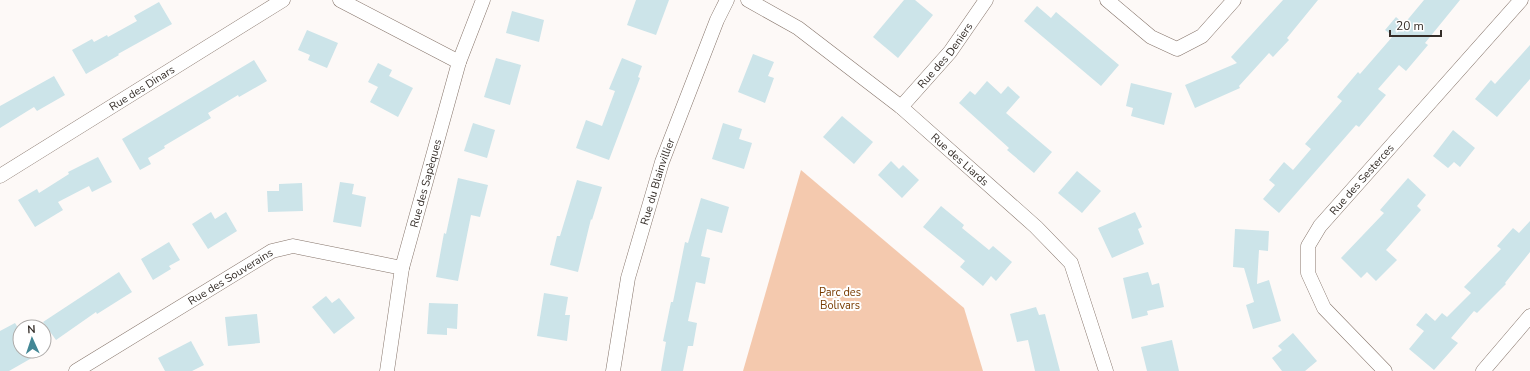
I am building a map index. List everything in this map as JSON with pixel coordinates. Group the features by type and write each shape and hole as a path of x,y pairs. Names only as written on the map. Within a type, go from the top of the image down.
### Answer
{"street":[{"name":"Rue des Dinars","path":"0,176 284,0"},
{"path":"340,0 459,62"},
{"name":"Rue des Sapèques","path":"387,371 402,268 459,62 483,0"},
{"name":"Rue du Blainvillier","path":"613,371 628,278 662,162 717,20 727,0"},
{"name":"Rue des Liards","path":"748,0 798,28 901,107 1036,227 1071,263 1106,371"},
{"name":"Rue des Deniers","path":"901,107 950,52 986,0"},
{"path":"1107,0 1150,37 1177,49 1202,36 1234,0"},
{"name":"Rue des Sesterces","path":"1385,371 1324,308 1308,273 1308,246 1320,226 1521,0"},
{"name":"Rue des Souverains","path":"76,371 272,251 293,246 402,268"},
{"path":"1483,371 1530,316"}],"green space":[{"name":"Parc des Bolivars","path":"801,170 964,308 983,371 743,371"}],"building":[{"path":"636,0 669,0 656,35 627,25"},
{"path":"904,0 915,0 933,15 898,58 873,37"},
{"path":"1283,0 1318,0 1287,38 1289,40 1273,57 1269,53 1239,86 1240,88 1195,108 1185,85 1237,63 1231,57"},
{"path":"1424,0 1460,0 1425,43 1428,45 1406,71 1399,65 1378,89 1386,95 1359,127 1356,125 1279,213 1263,199 1275,185 1269,180 1284,162 1293,170 1311,149 1305,144 1342,101 1337,97 1358,72 1360,74 1393,36 1385,30 1396,17 1404,24"},
{"path":"159,2 172,24 118,54 119,55 86,74 72,50 92,39 94,42 107,35 108,37 137,21 134,16"},
{"path":"1037,6 1051,18 1056,12 1119,65 1101,86 1024,21"},
{"path":"512,11 544,20 539,42 506,33"},
{"path":"307,30 338,43 327,68 308,60 310,55 298,50"},
{"path":"1530,45 1530,79 1497,117 1475,99 1491,80 1495,84"},
{"path":"753,54 774,62 768,76 774,78 765,103 738,92"},
{"path":"496,58 521,65 510,105 484,97"},
{"path":"622,58 642,66 638,77 640,78 609,160 576,148 586,120 602,126 615,91 609,89"},
{"path":"254,60 267,81 239,97 238,95 208,113 211,118 164,146 165,148 148,158 151,164 140,170 122,139"},
{"path":"378,63 392,70 389,76 413,88 398,117 370,102 378,87 368,82"},
{"path":"54,76 65,95 37,111 34,107 0,128 0,106"},
{"path":"987,81 1001,94 1008,86 1020,97 1006,113 1052,152 1034,173 1007,150 1009,148 959,103 970,91 975,95"},
{"path":"1131,83 1172,93 1164,125 1131,116 1133,108 1126,106"},
{"path":"842,116 873,142 854,164 823,137"},
{"path":"473,123 495,130 487,158 464,151"},
{"path":"723,123 742,129 739,139 752,143 744,169 712,159"},
{"path":"1453,130 1475,148 1460,167 1454,162 1448,168 1433,156"},
{"path":"98,157 112,182 92,192 89,186 58,202 63,210 35,227 18,200 37,189 39,193 69,174 68,172"},
{"path":"891,161 899,169 903,165 919,180 902,198 878,175"},
{"path":"1077,171 1101,191 1082,213 1058,193"},
{"path":"458,178 488,185 480,217 471,215 458,281 436,277 444,233 446,234"},
{"path":"1408,178 1426,195 1417,206 1421,210 1386,250 1397,260 1376,281 1367,272 1361,278 1341,258 1384,213 1380,210"},
{"path":"577,180 602,187 592,220 591,219 578,272 550,265 557,236 560,236"},
{"path":"340,182 354,184 352,194 366,197 361,227 333,222"},
{"path":"302,183 303,211 268,212 267,191 279,191 279,184"},
{"path":"701,198 729,207 722,233 707,229 701,256 710,258 705,284 696,282 688,321 697,323 693,346 688,346 683,371 661,371 666,342 663,341 671,302 673,302 685,242 688,243"},
{"path":"941,206 964,225 962,228 989,250 993,246 1012,262 996,281 991,276 983,286 960,267 965,261 923,227"},
{"path":"211,212 215,219 226,212 237,231 208,249 192,224"},
{"path":"1135,212 1142,227 1138,229 1144,244 1112,258 1098,228"},
{"path":"1530,221 1530,252 1505,283 1506,284 1477,313 1474,311 1451,338 1458,343 1434,370 1409,349 1424,331 1416,325 1426,313 1435,321 1442,313 1447,317 1471,293 1464,287 1501,249 1497,246 1513,228 1519,233"},
{"path":"1235,229 1269,231 1268,251 1259,250 1257,284 1269,280 1281,321 1253,329 1246,305 1254,302 1244,268 1233,267"},
{"path":"169,242 180,260 169,266 171,269 153,280 141,259"},
{"path":"119,272 132,292 97,314 96,312 56,340 52,334 52,319 48,319"},
{"path":"1148,272 1152,285 1159,283 1164,307 1147,311 1148,315 1132,319 1123,278"},
{"path":"544,293 568,297 565,315 570,315 567,341 537,336"},
{"path":"326,296 332,303 339,298 355,318 334,334 312,307"},
{"path":"429,303 458,304 457,329 447,328 447,335 427,334"},
{"path":"1036,307 1039,315 1045,314 1060,371 1035,371 1028,340 1017,342 1010,314"},
{"path":"257,314 260,343 228,346 225,317"},
{"path":"12,325 12,359 30,359 9,371 0,371 0,331"},
{"path":"1293,333 1317,361 1305,371 1282,371 1272,358 1282,350 1278,346"},
{"path":"1172,340 1179,371 1147,371 1141,347"},
{"path":"191,341 204,365 192,371 165,371 158,358"}]}
